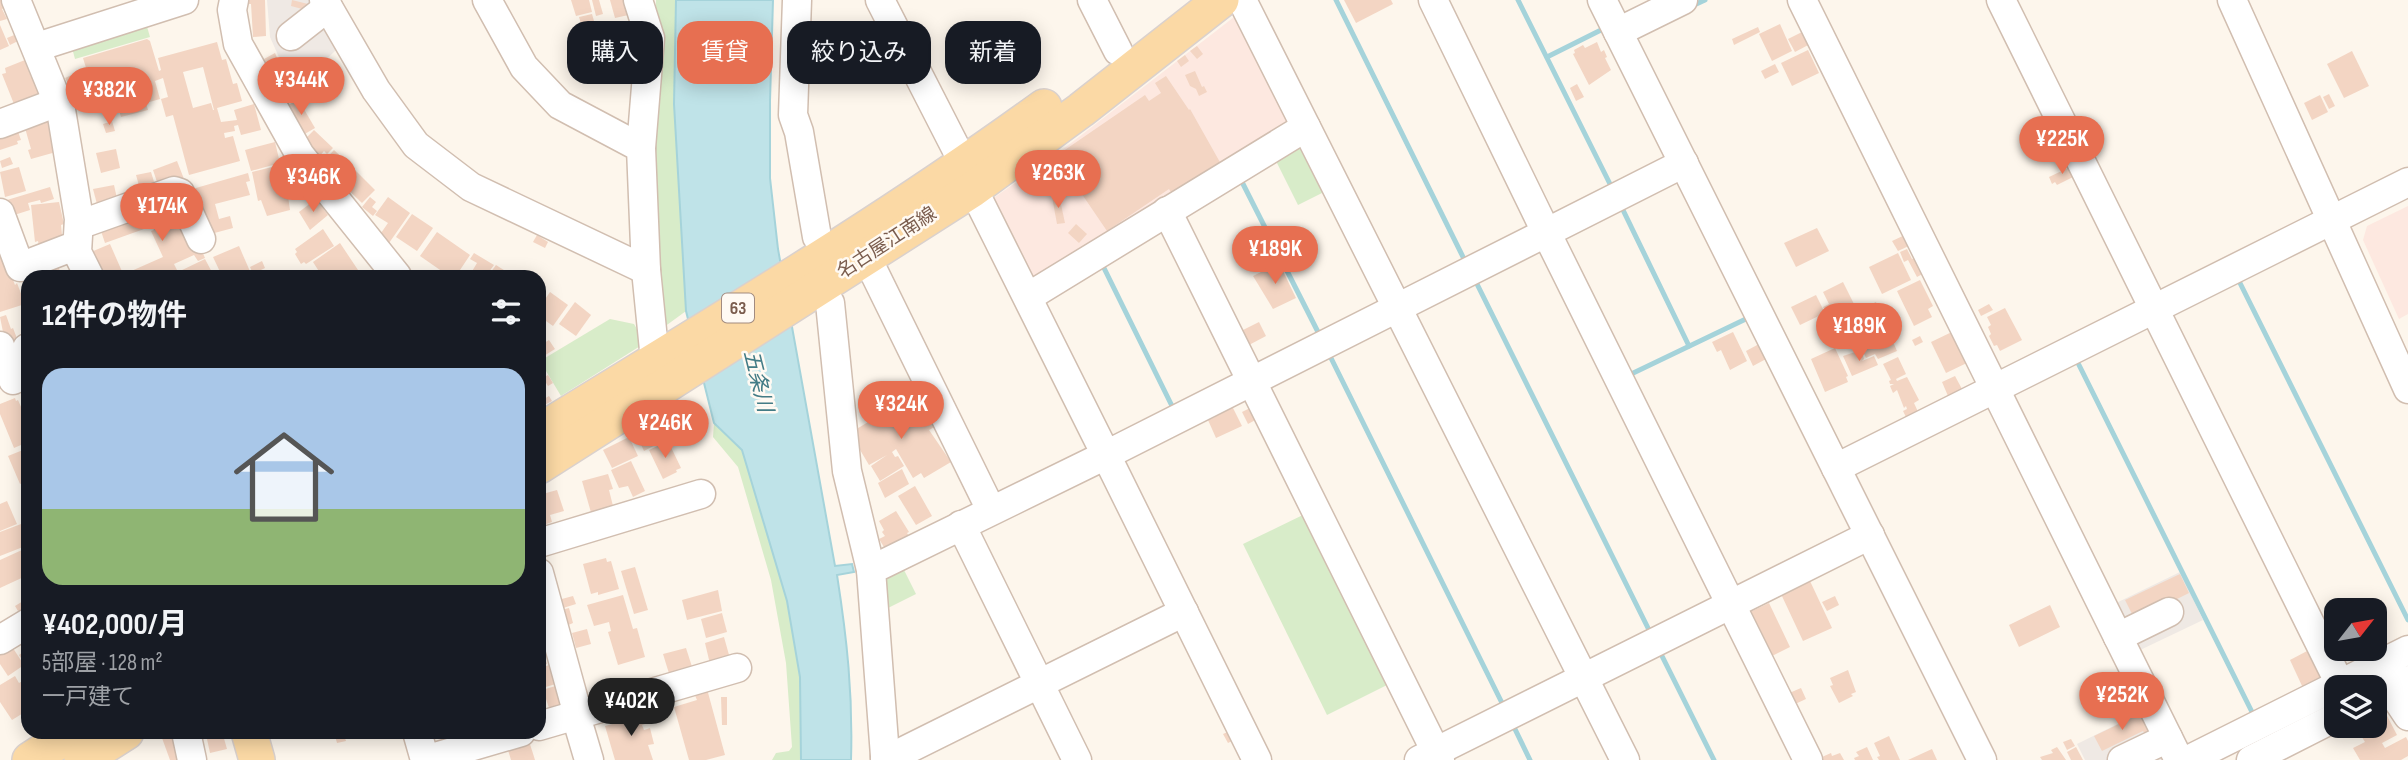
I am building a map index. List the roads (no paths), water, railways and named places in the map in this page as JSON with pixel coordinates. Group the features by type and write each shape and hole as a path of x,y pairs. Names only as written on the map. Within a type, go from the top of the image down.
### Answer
{"main road":[{"name":"名古屋江南線","path":"814,273 866,257 969,176 1182,0"},
{"name":"名古屋江南線","path":"546,428 669,361 1081,110 1221,0"},
{"name":"名古屋江南線","path":"546,460 669,361"},
{"path":"30,760 62,739"},
{"path":"82,760 115,739"},
{"path":"251,739 257,760"}],"street":[{"path":"16,0 61,110 78,234 77,252 86,270"},
{"path":"37,47 184,0"},
{"path":"234,0 232,9 238,44 300,155 389,270"},
{"path":"487,0 524,66 560,104 642,148"},
{"path":"638,0 650,38 642,148 646,270 669,361"},
{"path":"797,0 794,117 791,135 847,471 871,570 891,758 1184,612"},
{"path":"880,0 1257,760"},
{"path":"1092,0 1118,51"},
{"path":"1242,0 1625,760"},
{"path":"1433,0 1808,760"},
{"path":"1602,0 1982,760"},
{"path":"1618,32 1683,0"},
{"path":"1802,0 2174,749 2122,760"},
{"path":"2001,0 2336,675"},
{"path":"2232,0 2408,388"},
{"path":"290,36 326,3 376,90 416,145 471,187 646,270"},
{"path":"0,124 58,102"},
{"path":"1027,297 1306,127"},
{"path":"871,570 1547,234 1684,163"},
{"path":"1836,468 2408,182"},
{"path":"0,213 20,267 78,234 87,222 174,191 180,193 201,239"},
{"path":"1167,211 1251,379 1431,757 1870,535"},
{"path":"866,257 991,510"},
{"path":"0,346 14,379"},
{"path":"546,541 701,494"},
{"path":"961,525 1077,760"},
{"path":"546,599 589,760"},
{"path":"2118,637 2169,612"},
{"path":"0,640 21,627"},
{"path":"2358,675 2408,650"},
{"path":"546,724 737,668"},
{"path":"2391,689 2408,716"},
{"path":"2188,760 2324,692"},
{"path":"2251,760 2324,723"},
{"path":"188,739 192,760"},
{"path":"418,739 425,760 498,739"}],"water":[{"name":"五条川","path":"676,0 773,0 772,21 677,21 677,84 771,84 770,178 778,249 835,566 852,564 854,572 837,575 848,667 851,760 801,760 800,677 787,601 742,450 714,423 686,311 674,104"}],"waterway":[{"path":"1336,0 1465,261"},
{"path":"1518,0 1610,184"},
{"path":"1692,6 1705,0"},
{"path":"1547,57 1607,27"},
{"path":"1240,178 1319,334"},
{"path":"1623,210 1689,346"},
{"path":"1103,266 1172,406"},
{"path":"1476,282 1651,634"},
{"path":"2240,283 2408,620"},
{"path":"1627,376 1750,317"},
{"path":"1329,354 1505,709"},
{"path":"2079,365 2252,712"},
{"path":"1659,650 1714,760"},
{"path":"1512,723 1530,760"}]}
